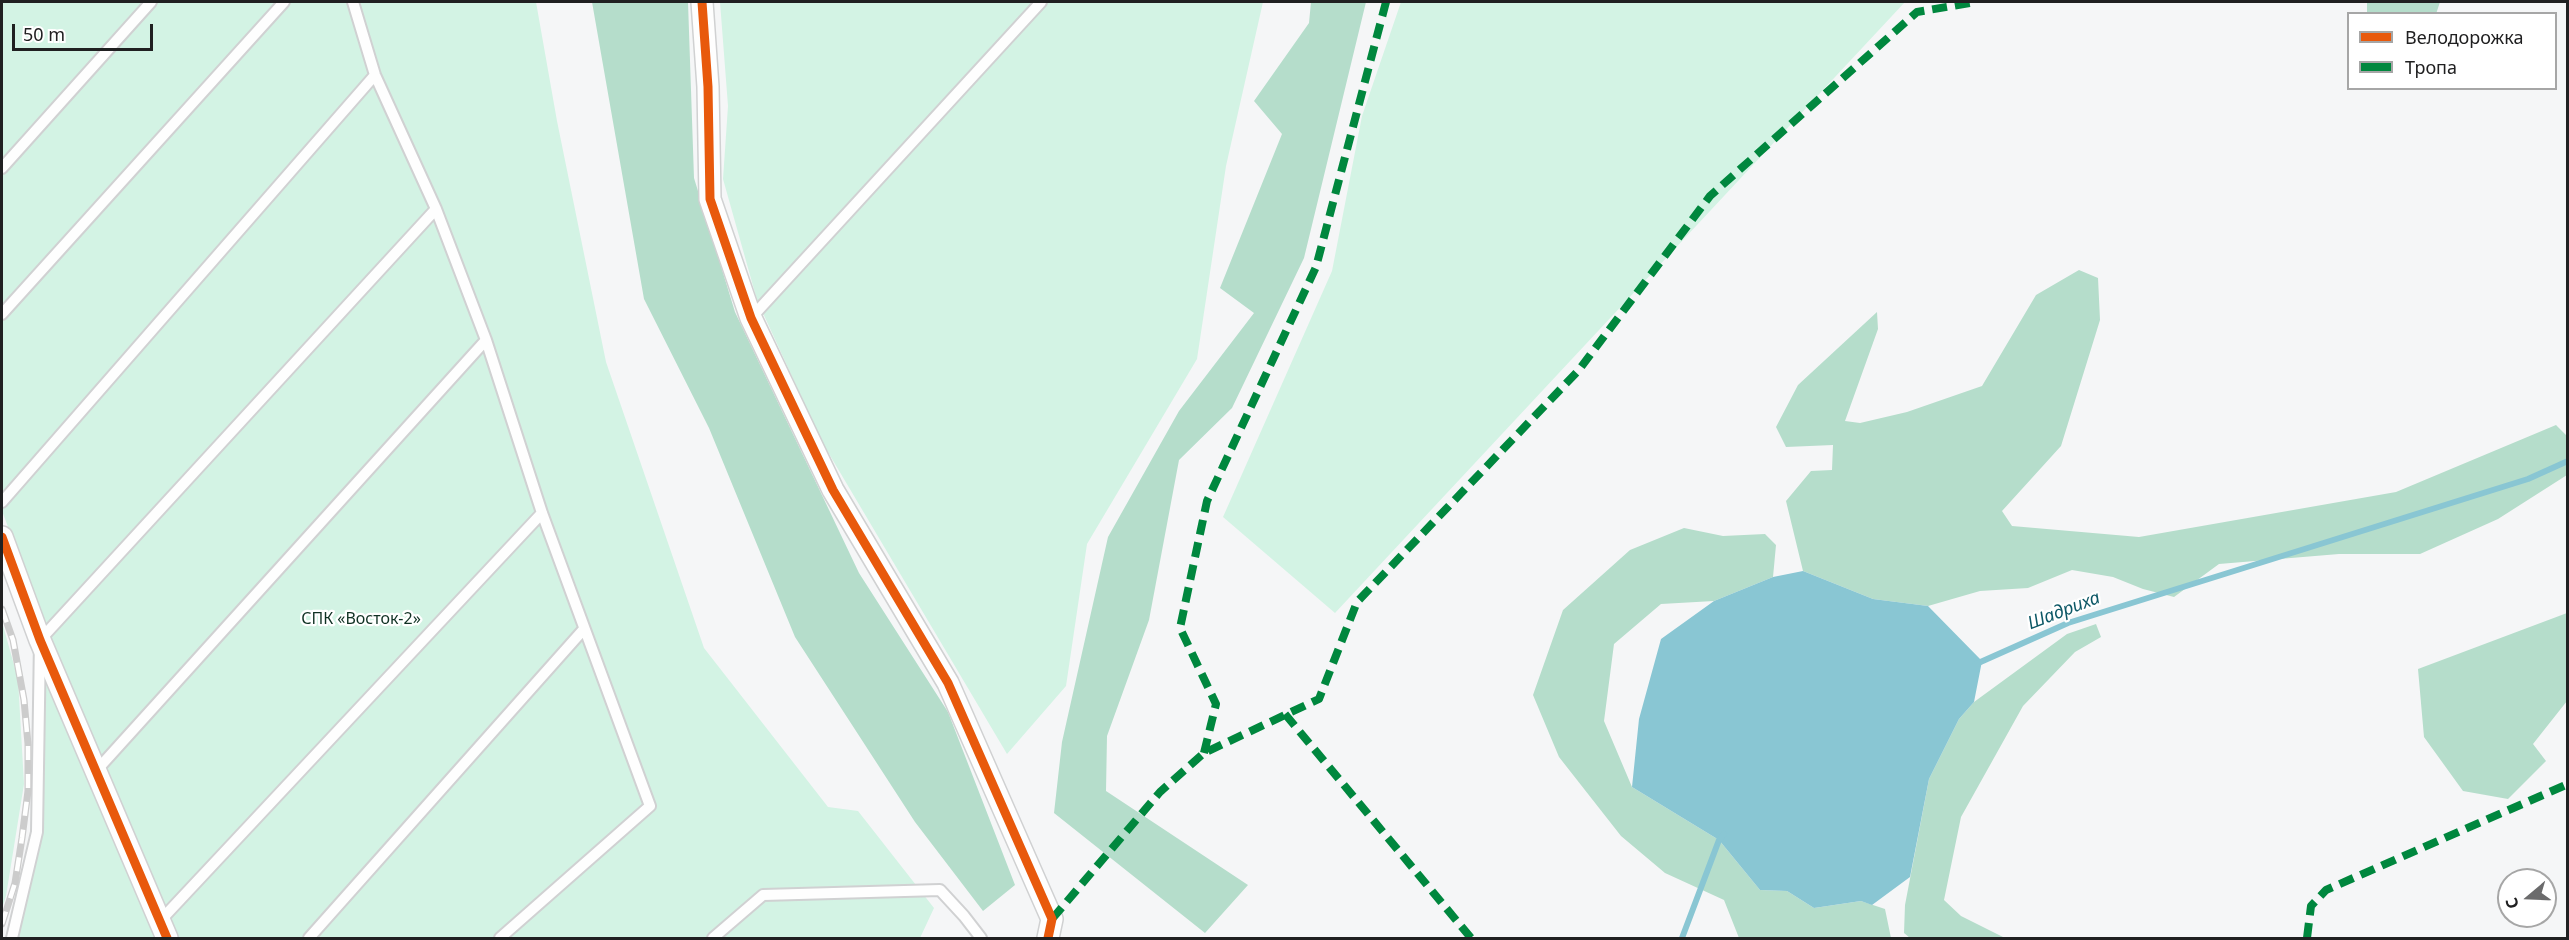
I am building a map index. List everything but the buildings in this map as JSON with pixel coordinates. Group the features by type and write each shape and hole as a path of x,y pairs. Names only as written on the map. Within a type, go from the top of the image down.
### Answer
{"street":[{"path":"702,2 708,87 710,199 751,318 833,490 948,684 1052,919 1048,939"},
{"path":"2,537 40,640 164,930"}],"lane":[{"path":"2,168 151,2"},
{"path":"2,314 284,2"},
{"path":"353,2 375,75 436,209 486,340 542,513 650,806 500,939"},
{"path":"751,318 1041,2"},
{"path":"2,502 375,75"},
{"path":"12,939 37,832 40,640 436,209"},
{"path":"96,771 486,340"},
{"path":"164,930 542,513"},
{"path":"309,939 584,629"},
{"path":"713,939 763,895 940,890 964,915 981,939"}],"green space":[{"name":"СПК «Восток-2»","path":"2,2 536,2 557,121 606,362 704,648 828,807 858,811 934,908 920,938 17,938 42,830 46,627 2,511"},
{"path":"592,2 688,2 694,178 735,312 859,573 948,712 1015,885 983,911 915,822 795,637 709,428 644,299"},
{"path":"720,2 1263,2 1226,166 1197,359 1087,544 1066,686 1007,754 822,442 757,300 723,179 728,106"},
{"path":"1311,2 1366,2 1304,258 1232,408 1179,460 1149,620 1107,736 1106,791 1248,885 1205,933 1054,813 1062,742 1108,537 1179,411 1254,313 1220,288 1282,134 1254,101 1309,23"},
{"path":"1401,2 1905,2 1335,613 1223,517 1332,271 1362,116"},
{"path":"2367,2 2440,2 2437,12 2367,12"},
{"path":"2079,270 2098,278 2100,320 2061,446 2002,511 2012,526 2139,537 2396,492 2556,425 2567,436 2567,475 2498,519 2420,554 2339,554 2219,564 2174,597 2143,589 2113,577 2072,570 2028,588 1980,591 1928,606 1873,599 1803,571 1786,501 1811,471 1832,470 1833,445 1786,447 1776,427 1798,385 1877,312 1878,329 1845,421 1860,423 1907,412 1982,386 2036,295"},
{"path":"1684,528 1723,536 1765,534 1776,545 1773,577 1714,601 1661,604 1614,644 1604,721 1632,787 1719,840 1760,890 1787,891 1814,908 1861,901 1885,909 1891,938 1739,938 1724,900 1665,873 1621,836 1559,757 1533,695 1563,610 1630,550"},
{"path":"2567,613 2567,701 2533,744 2546,761 2508,799 2463,791 2424,737 2418,669"},
{"path":"2,622 18,679 24,784 6,896 2,908"},
{"path":"2096,624 2101,637 2075,652 2023,706 1961,817 1944,900 1961,916 2005,938 1910,938 1904,933 1905,905 1929,779 1959,719 1974,702 2067,634"}],"water":[{"path":"1803,571 1873,599 1928,606 1982,661 1974,702 1959,719 1929,779 1910,877 1872,905 1861,901 1814,908 1787,891 1760,890 1719,840 1632,787 1639,719 1661,639 1714,601 1773,577"}],"waterway":[{"name":"Шадриха","path":"1976,664 2068,623 2528,479 2568,461"},
{"name":"Шадриха","path":"1682,938 1719,840 1724,834"}],"railway":[{"path":"2,609 13,640 24,700 28,744 28,791 22,838 15,883 2,924"}],"marked path":[{"path":"1204,753 1216,704 1180,628 1207,501 1316,267 1386,2"},
{"path":"1052,919 1160,792 1204,753 1319,699 1357,602 1578,371 1710,196 1917,12 1976,2"},
{"path":"1285,714 1471,938"},
{"path":"2307,938 2311,906 2326,890 2568,784"}],"cycle path":[{"path":"702,2 708,87 710,199 751,318 833,490 948,683 1052,919 1048,938"},
{"path":"2,537 40,640 167,938"}]}
